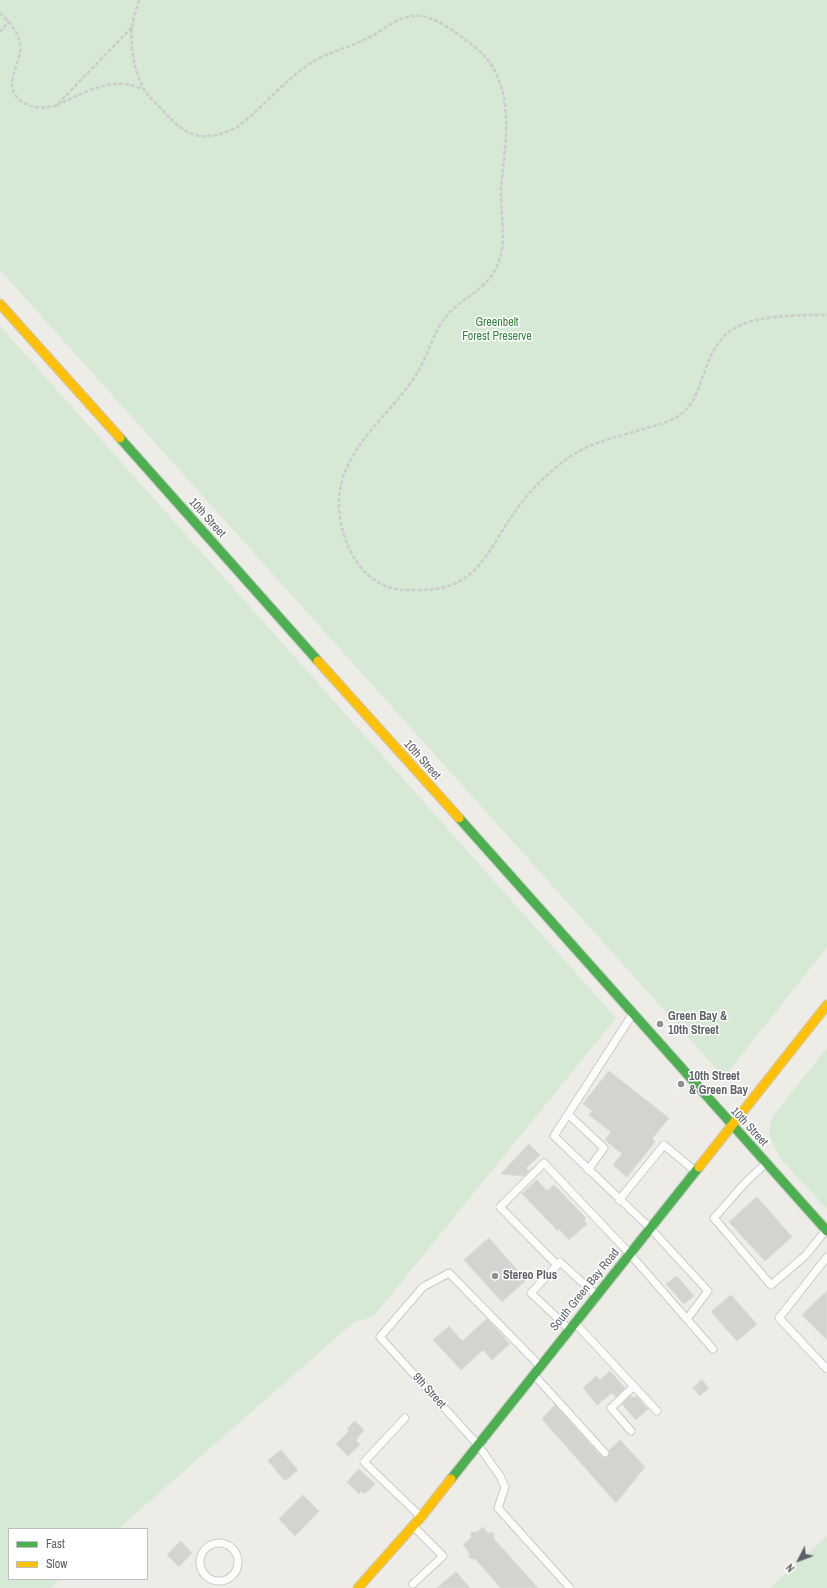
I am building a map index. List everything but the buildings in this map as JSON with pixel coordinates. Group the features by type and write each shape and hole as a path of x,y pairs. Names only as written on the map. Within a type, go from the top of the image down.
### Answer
{"street":[{"name":"10th Street","path":"0,304 826,1231"},
{"name":"South Green Bay Road","path":"358,1588 421,1517 827,1005"}],"lane":[{"path":"632,1015 554,1136 619,1200 650,1228 708,1291 687,1320"},
{"path":"568,1114 604,1148 588,1170"},
{"path":"619,1200 664,1145 695,1171"},
{"path":"557,1266 500,1207 544,1163 630,1254 713,1349"},
{"path":"766,1163 744,1184 714,1218 772,1285 806,1255 826,1231"},
{"path":"827,1257 779,1318 827,1368"},
{"path":"596,1295 560,1262 531,1293 572,1326 634,1386 657,1411"},
{"name":"9th Street","path":"540,1366 448,1273 423,1287 380,1337 478,1445 500,1476 505,1487 498,1508 570,1588"},
{"path":"534,1374 605,1453"},
{"path":"631,1431 611,1408 634,1386"},
{"path":"405,1418 364,1462 421,1517"},
{"path":"413,1526 443,1556 413,1584"},
{"path":"217,1543 230,1546 238,1556 237,1569 223,1585 210,1579 200,1565 202,1553 211,1545 217,1543"}],"path":[{"path":"139,0 132,26 132,47 144,89 179,128 189,134 210,137 223,134 236,128 314,62 367,39 401,18 410,16 421,16 432,19 450,29 482,53 493,65 498,75 507,120 501,193 504,238 497,266 490,279 453,308 444,318 436,331 419,370 395,404 360,445 350,460 341,483 339,503 346,542 356,561 366,574 379,584 392,589 430,590 448,587 460,582 479,565 524,499 549,472 566,459 594,444 671,420 680,415 693,402 714,348 733,328 741,323 794,314 827,315"},
{"path":"0,13 9,21 16,31 20,44 11,85 14,96 27,105 39,108 56,106 73,98 112,84 126,84 144,89"},
{"path":"0,32 9,21"},
{"path":"56,106 132,26"}],"green space":[{"name":"Greenbelt Forest Preserve","path":"0,0 827,0 827,947 724,1077 0,270"},
{"path":"0,326 616,1018 373,1317 354,1322 119,1528 8,1528 8,1580 60,1580 50,1588 0,1588"},
{"path":"827,1048 827,1209 780,1158 769,1135 772,1117"},
{"path":"827,1536 827,1588 770,1588"}],"traffic: fast":[{"path":"120,438 318,661"},
{"path":"459,818 827,1231"},
{"path":"451,1479 699,1167"}],"traffic: slow":[{"path":"0,304 120,438"},
{"path":"318,661 459,818"},
{"path":"699,1167 827,1005"},
{"path":"358,1588 421,1517 451,1479"}],"place":[{"name":"Green Bay & 10th Street","path":"660,1024"},
{"name":"10th Street & Green Bay","path":"681,1084"},
{"name":"Stereo Plus","path":"495,1276"}]}
